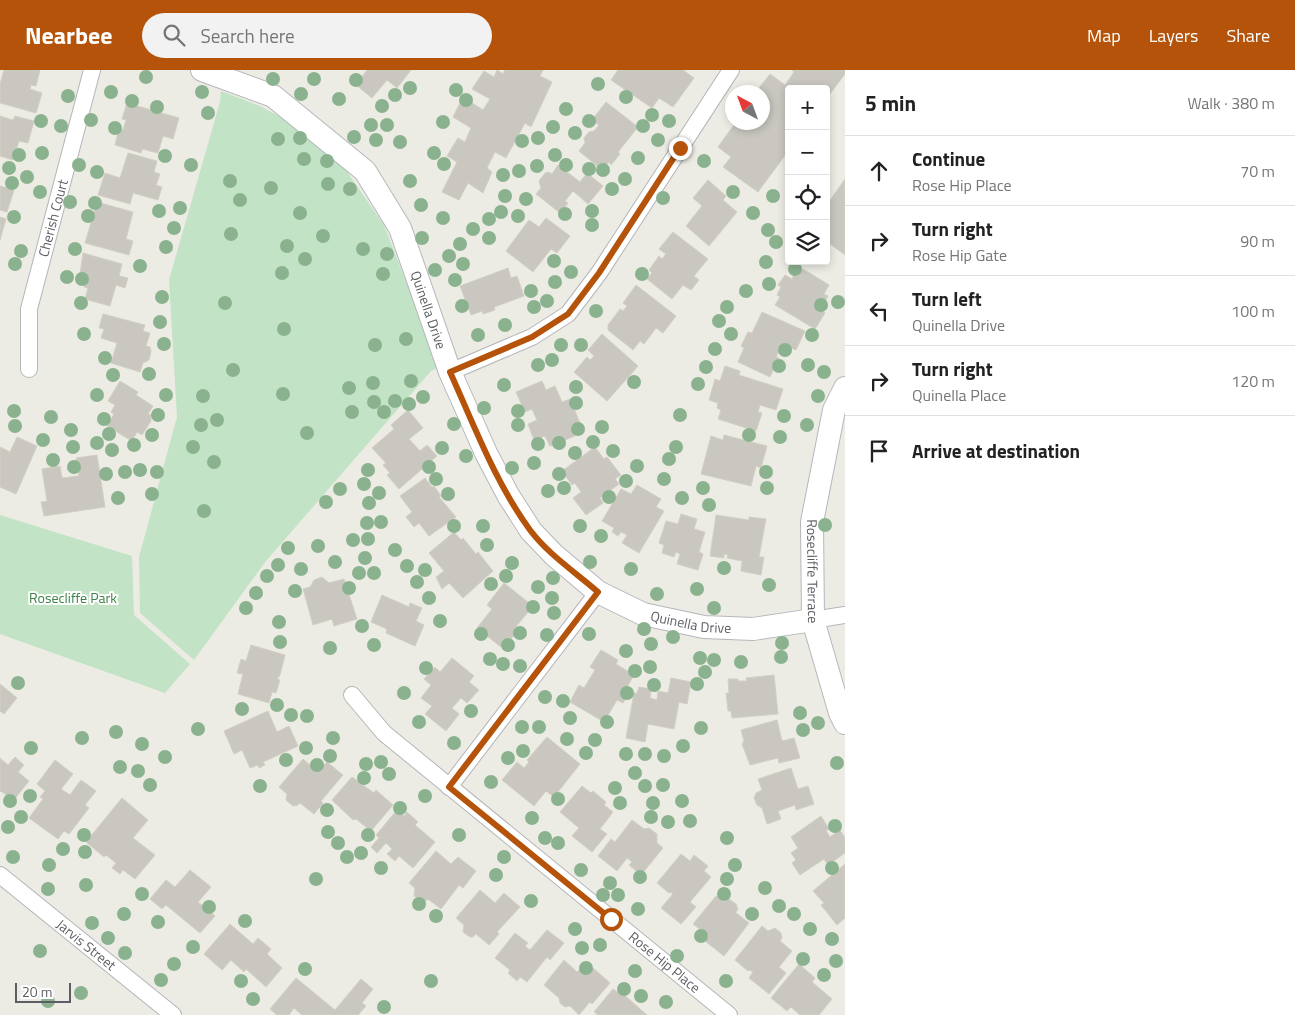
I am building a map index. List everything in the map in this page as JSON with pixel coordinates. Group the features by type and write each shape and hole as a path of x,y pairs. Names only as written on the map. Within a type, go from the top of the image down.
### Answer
{"street":[{"name":"Cherish Court","path":"29,369 29,309 92,70"},
{"name":"Quinella Drive","path":"202,70 273,96 365,171 400,228 450,372 504,487 531,531 554,555 598,592 643,614 704,627 753,629 813,620"},
{"path":"450,372 532,337 568,314 599,273 731,70"},
{"name":"Rosecliffe Terrace","path":"845,388 834,410 812,522 813,620 840,713 845,723"},
{"path":"449,787 598,592"},
{"path":"813,620 845,615"},
{"name":"Rose Hip Place","path":"352,694 384,733 729,1015"},
{"name":"Jarvis Street","path":"0,875 173,1015"}],"green space":[{"name":"Rosecliffe Park","path":"221,91 260,106 295,125 341,163 384,225 439,367 431,371 266,561 194,660 140,613 139,557 177,417 169,280 220,102"},
{"name":"Rosecliffe Park","path":"0,515 132,556 134,615 190,664 165,693 0,634"}],"building":[{"path":"4,70 40,70 36,86 31,85 30,89 42,93 36,113 0,103 0,84"},
{"path":"367,70 411,70 397,88 387,80 372,98 356,85"},
{"path":"497,70 503,74 505,70 543,70 540,76 552,82 531,127 525,123 506,158 495,152 487,168 492,172 483,193 468,183 459,200 442,192 457,162 447,156 458,138 465,142 471,128 453,117 463,97 483,110 490,99 472,89 484,71 494,77"},
{"path":"618,70 683,70 694,78 673,107 659,98 652,108 611,80"},
{"path":"792,70 845,70 845,74 830,94 830,85 785,85 794,72"},
{"path":"770,74 785,85 785,155 758,192 723,167 731,157 718,147 730,130 770,130 770,85 761,85"},
{"path":"606,102 638,127 618,152 620,154 611,165 609,162 602,170 579,151 585,143 584,138 599,125 592,120"},
{"path":"127,103 179,118 173,139 163,136 158,153 142,149 141,153 115,145 119,129 123,130 126,120 122,119"},
{"path":"0,116 13,120 15,116 34,121 28,143 19,141 13,160 0,156"},
{"path":"128,153 157,161 154,172 160,174 156,185 162,187 158,200 133,193 130,204 98,195 105,173 120,178"},
{"path":"558,165 580,182 587,173 603,186 588,204 573,191 565,201 568,203 560,213 536,194 541,188 539,181 545,173 549,172 552,174"},
{"path":"845,179 845,255 830,244 830,200"},
{"path":"708,180 726,196 723,200 737,212 709,246 686,226 702,206 693,198"},
{"path":"0,186 14,190 7,212 0,210"},
{"path":"97,202 133,212 126,239 133,241 129,255 85,243"},
{"path":"0,217 6,219 0,240"},
{"path":"546,218 570,236 557,253 551,249 533,272 506,251 529,220 539,227"},
{"path":"673,232 708,259 694,276 699,280 691,290 683,285 672,299 647,279 652,273 649,270 659,256 662,259 666,254 659,249"},
{"path":"83,253 122,264 119,276 128,278 125,288 116,285 110,306 85,299 88,288 84,287 87,276 80,274"},
{"path":"508,268 511,278 517,276 524,296 494,307 495,310 483,314 482,311 471,315 460,286"},
{"path":"803,269 829,285 824,294 828,296 824,303 820,300 815,307 825,313 815,329 775,305 780,297 777,295 781,287 778,285 785,275 792,279 794,274 798,276"},
{"path":"636,285 676,316 663,333 656,328 644,344 640,341 633,350 608,330 608,325 620,309 623,311 627,306 623,303"},
{"path":"762,312 805,331 796,350 782,344 776,357 779,358 770,377 738,362 744,348 741,346 748,332 752,333"},
{"path":"103,314 145,325 143,331 150,333 146,346 150,347 151,351 149,360 143,363 140,372 111,363 117,343 101,338 104,329 99,328"},
{"path":"602,334 638,366 607,401 574,372 587,357 590,360 594,356 588,350"},
{"path":"725,366 740,371 739,375 783,389 776,410 760,405 758,412 762,413 756,431 718,419 721,410 717,408 718,403 709,400 715,379 720,381"},
{"path":"120,381 138,392 136,395 153,406 148,414 151,415 151,421 142,435 137,432 132,441 107,426 114,414 111,412 115,405 108,401"},
{"path":"542,381 546,390 555,386 562,402 570,399 580,423 571,426 575,436 550,446 545,436 534,440 528,424 537,420 532,409 525,412 516,392"},
{"path":"408,410 423,428 409,439 420,451 427,445 437,456 399,489 387,475 390,473 383,465 386,463 372,448 394,429 391,425"},
{"path":"724,435 767,446 761,468 756,466 751,486 701,474 711,436 723,440"},
{"path":"17,437 37,446 16,494 0,487 0,447 10,452"},
{"path":"595,447 604,459 607,457 621,475 615,479 619,484 600,498 603,503 586,515 573,498 581,492 575,483 572,485 562,471"},
{"path":"97,455 105,507 44,516 41,502 47,501 42,469 60,466 62,478 79,476 76,458"},
{"path":"425,478 432,487 434,486 441,496 439,497 456,517 429,536 419,523 414,527 406,517 412,512 400,496"},
{"path":"637,485 661,499 656,507 664,511 639,553 622,543 627,535 621,532 618,536 612,532 614,528 602,521 621,489 631,494"},
{"path":"681,514 697,519 694,529 705,532 699,552 703,554 698,570 677,564 680,554 676,552 674,557 662,553 664,545 659,543 666,521 678,524"},
{"path":"716,515 749,520 749,517 766,519 759,557 764,557 761,575 741,571 742,561 727,558 728,555 724,554 724,558 710,556"},
{"path":"454,532 461,540 463,538 476,554 478,552 493,571 463,598 449,583 442,589 436,577 444,571 429,553"},
{"path":"322,577 329,583 344,579 357,619 334,626 332,619 313,625 303,589 310,587 314,580"},
{"path":"504,583 533,606 514,629 517,631 511,639 508,637 501,647 477,628 492,609 487,605"},
{"path":"382,595 409,607 410,603 422,608 416,621 424,625 415,646 386,633 387,629 371,622"},
{"path":"251,645 285,655 280,675 277,679 280,680 276,693 272,692 269,703 238,694 243,674 237,673 241,659 246,661"},
{"path":"601,650 618,660 616,664 634,675 626,689 630,691 623,703 617,700 604,722 570,702 579,685 584,688 595,670 590,667"},
{"path":"452,658 474,676 469,682 479,690 467,703 461,698 452,708 459,714 446,731 425,714 432,706 421,698 431,685 424,679 435,667 440,672"},
{"path":"774,675 778,714 732,718 731,711 728,711 726,693 729,693 728,679 747,681 746,678"},
{"path":"671,678 691,682 687,704 679,702 674,729 648,724 645,742 626,738 634,693 637,693 639,687 651,689 650,698 657,700 658,691 668,693"},
{"path":"0,684 17,698 4,714 0,711"},
{"path":"268,711 277,732 289,726 298,746 263,762 265,765 259,768 258,765 250,768 242,750 234,754 224,731"},
{"path":"777,720 782,741 794,738 800,758 779,763 778,758 750,765 742,744 744,741 741,730"},
{"path":"547,737 580,764 554,797 546,791 534,806 502,780 517,762 524,768 529,762 527,760"},
{"path":"15,757 24,765 18,772 29,781 13,801 0,792 0,758 8,765"},
{"path":"303,759 318,772 327,762 343,775 321,801 323,803 314,814 300,803 293,806 286,800 287,794 279,787"},
{"path":"55,760 73,774 61,789 70,795 81,780 96,791 85,805 89,808 69,834 64,831 58,839 29,818 43,799 40,797 45,791 37,784"},
{"path":"791,768 798,789 808,786 814,804 796,810 795,805 778,811 781,819 767,824 762,808 757,805 754,798 756,793 762,790 758,779"},
{"path":"352,777 374,793 376,790 393,805 371,831 356,819 353,820 332,800"},
{"path":"582,786 591,793 593,791 606,802 604,805 613,812 600,829 607,834 592,852 572,836 579,828 560,812"},
{"path":"122,798 148,820 133,838 155,855 135,879 123,870 120,874 112,868 116,863 106,855 104,857 86,842"},
{"path":"397,810 404,816 407,812 418,822 415,825 435,842 413,868 399,856 395,861 387,854 392,849 386,843 377,853 371,847 379,838 376,835"},
{"path":"821,816 829,829 826,831 830,837 840,830 845,838 845,853 828,865 824,859 800,875 792,863 796,860 791,853 798,848 791,837"},
{"path":"632,820 644,829 649,828 657,834 657,843 663,848 641,875 629,865 632,862 627,858 617,871 598,856 611,839 615,842"},
{"path":"436,851 451,864 458,857 476,871 463,888 459,885 441,909 428,899 426,901 421,900 414,896 415,888 409,883"},
{"path":"681,854 690,861 694,855 708,866 704,871 711,877 690,902 696,907 681,924 661,908 673,894 657,883"},
{"path":"845,864 845,918 837,925 821,905 824,903 813,891"},
{"path":"190,870 211,887 198,902 215,916 200,933 166,905 162,909 150,899 166,880 175,887"},
{"path":"480,890 495,903 504,893 520,907 497,932 499,934 489,945 476,934 470,937 463,932 464,925 456,918"},
{"path":"716,896 723,902 729,899 736,904 738,910 735,912 749,923 724,956 705,941 709,936 693,924"},
{"path":"230,924 253,944 258,938 271,949 267,954 282,968 266,987 246,969 244,972 231,960 222,970 204,954"},
{"path":"762,926 768,931 775,928 781,933 782,938 780,941 792,951 779,967 786,973 769,994 749,978 753,972 748,971 735,960"},
{"path":"547,930 564,943 550,960 547,957 527,982 520,977 517,981 508,973 510,970 495,958 515,933 528,943 525,946 530,950"},
{"path":"564,960 577,972 580,969 588,975 593,968 610,983 592,1004 590,1002 579,1015 570,1006 565,1007 560,1003 559,998 544,985"},
{"path":"799,964 815,978 812,982 832,999 819,1015 800,1015 791,1007 787,1011 771,998"},
{"path":"296,978 335,1010 361,979 373,989 362,1003 366,1006 358,1015 302,1015 294,1008 289,1015 277,1015 270,1009"},
{"path":"613,989 621,995 622,993 647,1015 598,1015 594,1012"}],"route":[{"path":"611,919 449,787 598,592 554,555 531,531 508,496 486,453 450,372 532,337 568,314 599,273 680,148"}]}
